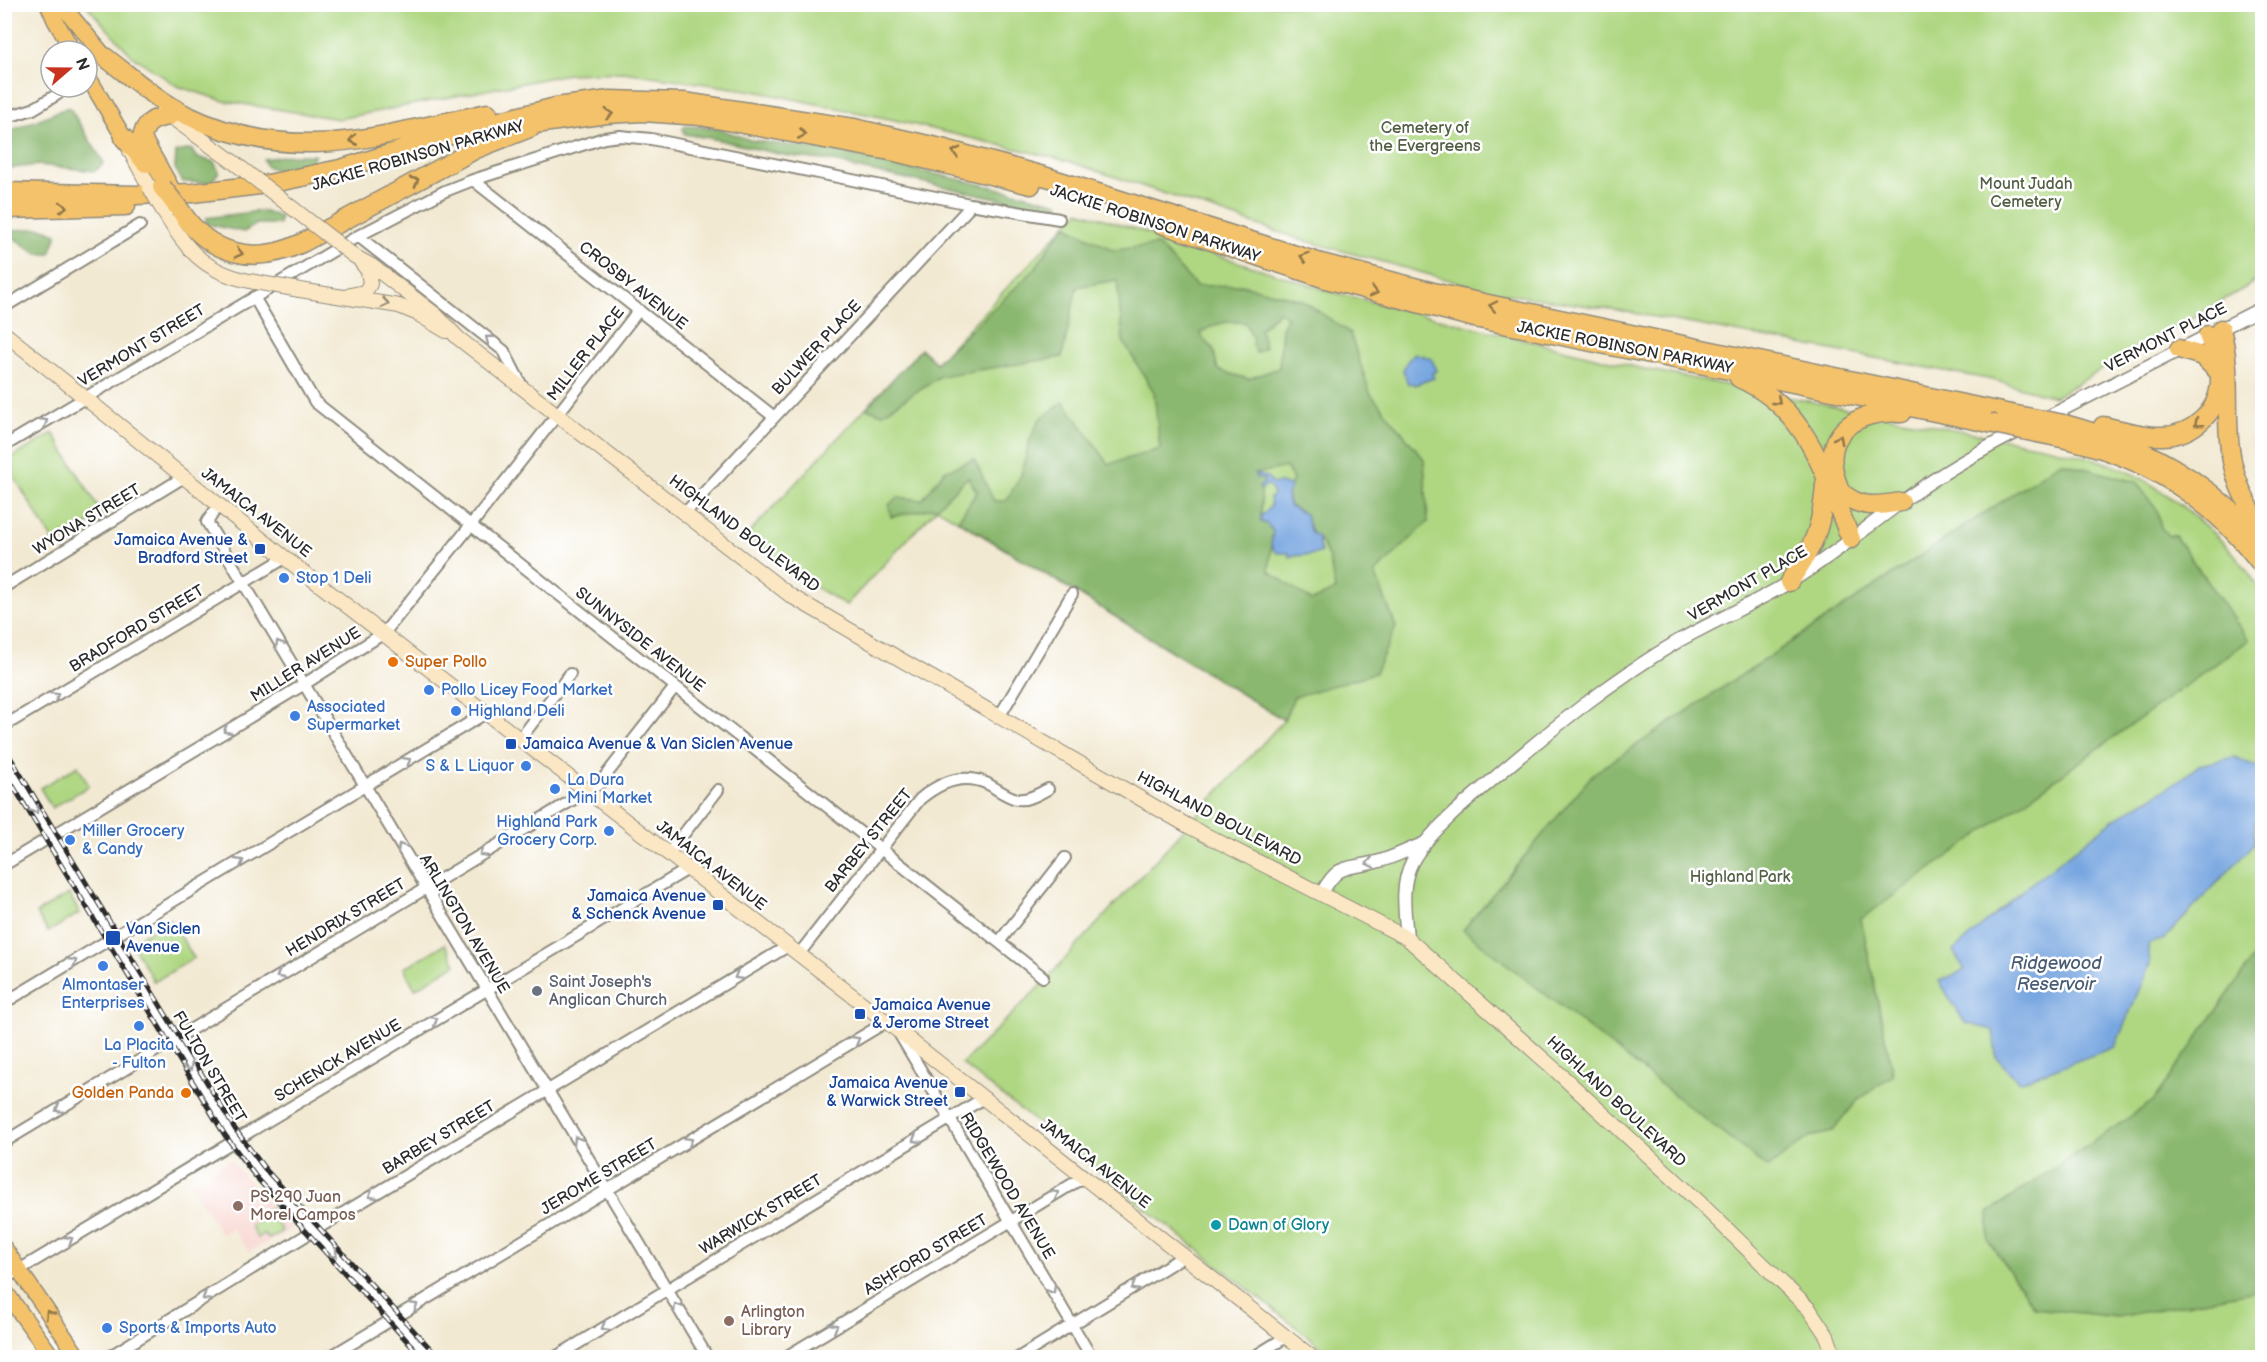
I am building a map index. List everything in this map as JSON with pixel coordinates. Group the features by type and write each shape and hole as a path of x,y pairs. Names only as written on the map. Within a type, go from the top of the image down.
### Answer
{"highway":[{"path":"105,57 154,95 185,114 240,135 280,143 306,145 343,142 518,107 553,114"},
{"name":"JACKIE ROBINSON PARKWAY","path":"5,196 43,191 136,195 202,192 268,184 340,169 484,125 553,114 610,100 666,100 730,108 854,128 941,148 1047,177 1321,263 1441,294 2006,413 2061,430 2130,445 2179,470 2223,503 2262,544"},
{"path":"124,138 162,187 182,222 211,242 236,253 251,255 278,252 302,243 476,149 553,114"},
{"name":"JACKIE ROBINSON PARKWAY","path":"553,114 679,114 753,125 895,152 1054,190 1240,252 1348,285 1479,319 1989,423 2061,430 2088,444 2139,462 2201,501 2228,525 2262,565"},
{"path":"146,164 143,131 152,121 169,116"},
{"path":"2061,430 2094,424 2156,436 2178,434 2199,424 2211,410 2218,395 2219,372 2215,332"},
{"path":"2215,332 2228,363 2230,452 2242,495 2262,528"},
{"path":"2180,349 2202,356 2219,372"},
{"path":"1707,364 1757,387 1782,406 1796,421 1808,438 1825,479 1855,536"},
{"path":"1855,536 1834,476 1833,455 1840,434 1855,420 1882,412 1949,414"},
{"path":"1789,582 1807,556 1818,530 1823,507 1825,479"},
{"path":"1841,492 1855,503 1868,507 1900,502"}],"main road":[{"path":"48,4 66,39"},
{"name":"HIGHLAND BOULEVARD","path":"61,4 105,57 142,96 436,315 458,338"},
{"path":"99,95 124,138"},
{"name":"HIGHLAND BOULEVARD","path":"182,222 189,250 203,262 229,276 399,306 416,313 458,338 522,386 791,596 1188,826 1407,938 1700,1203 1809,1309 1827,1336 1835,1358"},
{"path":"328,294 358,294 367,290 370,284 369,276 356,257"},
{"name":"JAMAICA AVENUE","path":"4,333 285,558 892,1026 1312,1358"},
{"path":"4,1248 79,1358"},
{"path":"4,1290 53,1358"}],"street":[{"path":"4,118 33,109 50,99"},
{"name":"JACKIE ROBINSON PARKWAY","path":"295,273 358,236 445,191 604,138 620,136 651,139 970,204 1059,219"},
{"name":"CROSBY AVENUE","path":"473,180 773,416"},
{"name":"BULWER PLACE","path":"685,513 967,210 970,204"},
{"path":"4,307 140,225"},
{"name":"HIGHLAND BOULEVARD","path":"358,236 504,351 522,386"},
{"name":"VERMONT STREET","path":"4,446 295,273"},
{"name":"SUNNYSIDE AVENUE","path":"254,297 315,402 1042,977"},
{"name":"VERMONT PLACE","path":"1407,938 1404,899 1406,875 1425,843 1478,792 1547,733 1621,678 1680,641 1789,582 1943,473 2002,440 2262,308"},
{"name":"MILLER PLACE","path":"557,415 639,310"},
{"name":"MILLER AVENUE","path":"4,865 303,685 384,633 557,415"},
{"name":"WYONA STREET","path":"4,587 184,477"},
{"name":"ARLINGTON AVENUE","path":"219,505 207,522 708,1358"},
{"name":"BRADFORD STREET","path":"4,726 285,558"},
{"path":"999,717 1072,594"},
{"path":"520,739 570,674"},
{"name":"HENDRIX STREET","path":"4,1142 599,784 675,687"},
{"path":"4,1003 486,713"},
{"name":"FULTON STREET","path":"4,760 234,1141 429,1358"},
{"name":"BARBEY STREET","path":"106,1358 547,1091 793,950 881,849 920,800 943,783 969,779 986,783 1016,799 1030,798 1048,789"},
{"path":"668,854 718,790"},
{"path":"1322,893 1335,874 1347,867 1377,862 1425,843"},
{"path":"999,942 1065,858"},
{"name":"SCHENCK AVENUE","path":"4,1279 688,869"},
{"name":"RIDGEWOOD AVENUE","path":"892,1026 1092,1358"},
{"name":"JEROME STREET","path":"328,1358 607,1190 892,1026"},
{"name":"WARWICK STREET","path":"554,1358 984,1098"},
{"name":"ASHFORD STREET","path":"784,1358 1084,1177"},
{"path":"1018,1358 1185,1256"},
{"path":"1252,1358 1287,1337"}],"shaded area":[{"name":"PS 290 Juan Morel Campos","path":"230,1160 292,1229 249,1252 232,1228 221,1234 190,1183"}],"green space":[{"path":"86,5 2262,5 2262,278 2054,397 1993,380 1617,310 1493,292 1299,239 1068,161 890,119 754,91 624,72 568,74 339,119 224,101 177,86 131,55"},
{"path":"69,107 104,163 95,171 39,165 5,169 5,133"},
{"path":"686,126 720,129 750,140 839,152 1019,193 1058,203 1062,208 1057,211 855,168 834,161 783,155 684,134 683,128"},
{"path":"191,149 196,157 214,162 219,172 210,183 183,182 175,168 176,152"},
{"path":"289,155 315,155 309,165 282,172 266,166 263,159"},
{"path":"261,211 280,216 279,224 257,224 244,232 207,224 206,218"},
{"name":"Highland Park","path":"1079,211 1332,292 1639,368 2046,447 2094,459 2122,469 2152,485 2197,518 2223,543 2239,559 2262,592 2262,1357 1334,1357 962,1064 1042,984 1284,720 937,508 846,605 801,579 747,535 921,349 936,363"},
{"path":"1065,225 1113,250 1158,245 1196,286 1242,285 1302,300 1350,333 1370,393 1424,459 1428,522 1375,573 1396,627 1375,673 1294,697 1284,720 958,520 977,492 968,477 937,507 891,517 889,505 898,497 922,500 944,471 974,459 994,501 1006,501 1021,475 1030,439 1040,419 1064,402 1109,464 1160,449 1154,392 1123,341 1117,280 1077,287 1062,357 940,376 882,414 866,408 921,349 936,363 1034,270","holes":["1279,311 1287,318 1282,328 1279,368 1248,379 1218,370 1213,348 1203,339 1201,333 1222,323 1246,323 1256,353 1265,347 1260,330","1286,467 1293,479 1287,495 1290,506 1305,514 1311,533 1326,551 1333,575 1335,590 1312,601 1269,571 1273,531 1267,524 1261,522 1261,490 1259,488 1264,479 1256,478 1255,474"]},
{"path":"41,228 57,234 50,254 37,254 11,236 5,242 5,231"},
{"path":"53,433 103,515 55,544 5,462"},
{"path":"2061,462 2136,482 2157,510 2161,527 2168,536 2175,536 2249,640 1861,919 1893,1075 1857,1101 1832,1132 1809,1137 1768,1168 1463,930 1593,774"},
{"path":"78,766 89,786 52,808 40,788"},
{"path":"69,894 80,913 48,932 36,913"},
{"path":"170,919 194,958 154,982 131,942"},
{"path":"445,944 456,964 415,989 404,968"},
{"path":"2262,946 2262,1290 2117,1317 2035,1308 1988,1240 1988,1213 2153,1101"},
{"path":"271,1207 282,1218 277,1223 282,1231 269,1239 263,1234 257,1238 250,1225 257,1222"}],"water":[{"path":"1415,353 1432,359 1436,371 1432,373 1434,378 1414,385 1413,383 1408,384 1403,370"},
{"path":"1255,474 1267,477 1273,484 1281,483 1291,487 1287,495 1289,506 1305,514 1311,533 1317,536 1321,552 1289,557 1289,553 1277,553 1271,546 1273,531 1267,524 1261,522 1261,516 1271,506 1270,499 1273,494 1267,484 1261,490 1259,488 1264,479 1256,478"},
{"name":"Ridgewood Reservoir","path":"2234,757 2262,769 2262,813 2255,823 2254,844 2165,938 2148,944 2150,964 2115,1047 2019,1082 1996,1057 1993,1030 1965,1023 1939,981 1965,970 1953,951 2028,886 2116,818 2179,781 2199,765"}],"railway":[{"path":"4,747 235,1129 265,1169 439,1358"},
{"path":"4,771 225,1135 256,1177 423,1358"}],"place":[{"name":"Jamaica Avenue & Bradford Street","path":"260,549"},
{"name":"Stop 1 Deli","path":"284,578"},
{"name":"Super Pollo","path":"393,662"},
{"name":"Pollo Licey Food Market","path":"429,690"},
{"name":"Highland Deli","path":"456,711"},
{"name":"Associated Supermarket","path":"295,716"},
{"name":"Jamaica Avenue & Van Siclen Avenue","path":"511,744"},
{"name":"S & L Liquor","path":"526,766"},
{"name":"La Dura Mini Market","path":"555,789"},
{"name":"Highland Park Grocery Corp.","path":"609,831"},
{"name":"Miller Grocery & Candy","path":"70,840"},
{"name":"Jamaica Avenue & Schenck Avenue","path":"718,905"},
{"name":"Van Siclen Avenue","path":"113,938"},
{"name":"Almontaser Enterprises","path":"103,966"},
{"name":"Saint Joseph's Anglican Church","path":"537,991"},
{"name":"Jamaica Avenue & Jerome Street","path":"860,1014"},
{"name":"La Placita - Fulton","path":"139,1026"},
{"name":"Jamaica Avenue & Warwick Street","path":"960,1092"},
{"name":"Golden Panda","path":"186,1093"},
{"name":"PS 290 Juan Morel Campos","path":"238,1206"},
{"name":"Dawn of Glory","path":"1216,1225"},
{"name":"Arlington Library","path":"729,1321"},
{"name":"Sports & Imports Auto","path":"107,1328"}],"park label":[{"name":"Cemetery of the Evergreens","path":"1425,137"},
{"name":"Mount Judah Cemetery","path":"2026,193"}]}
